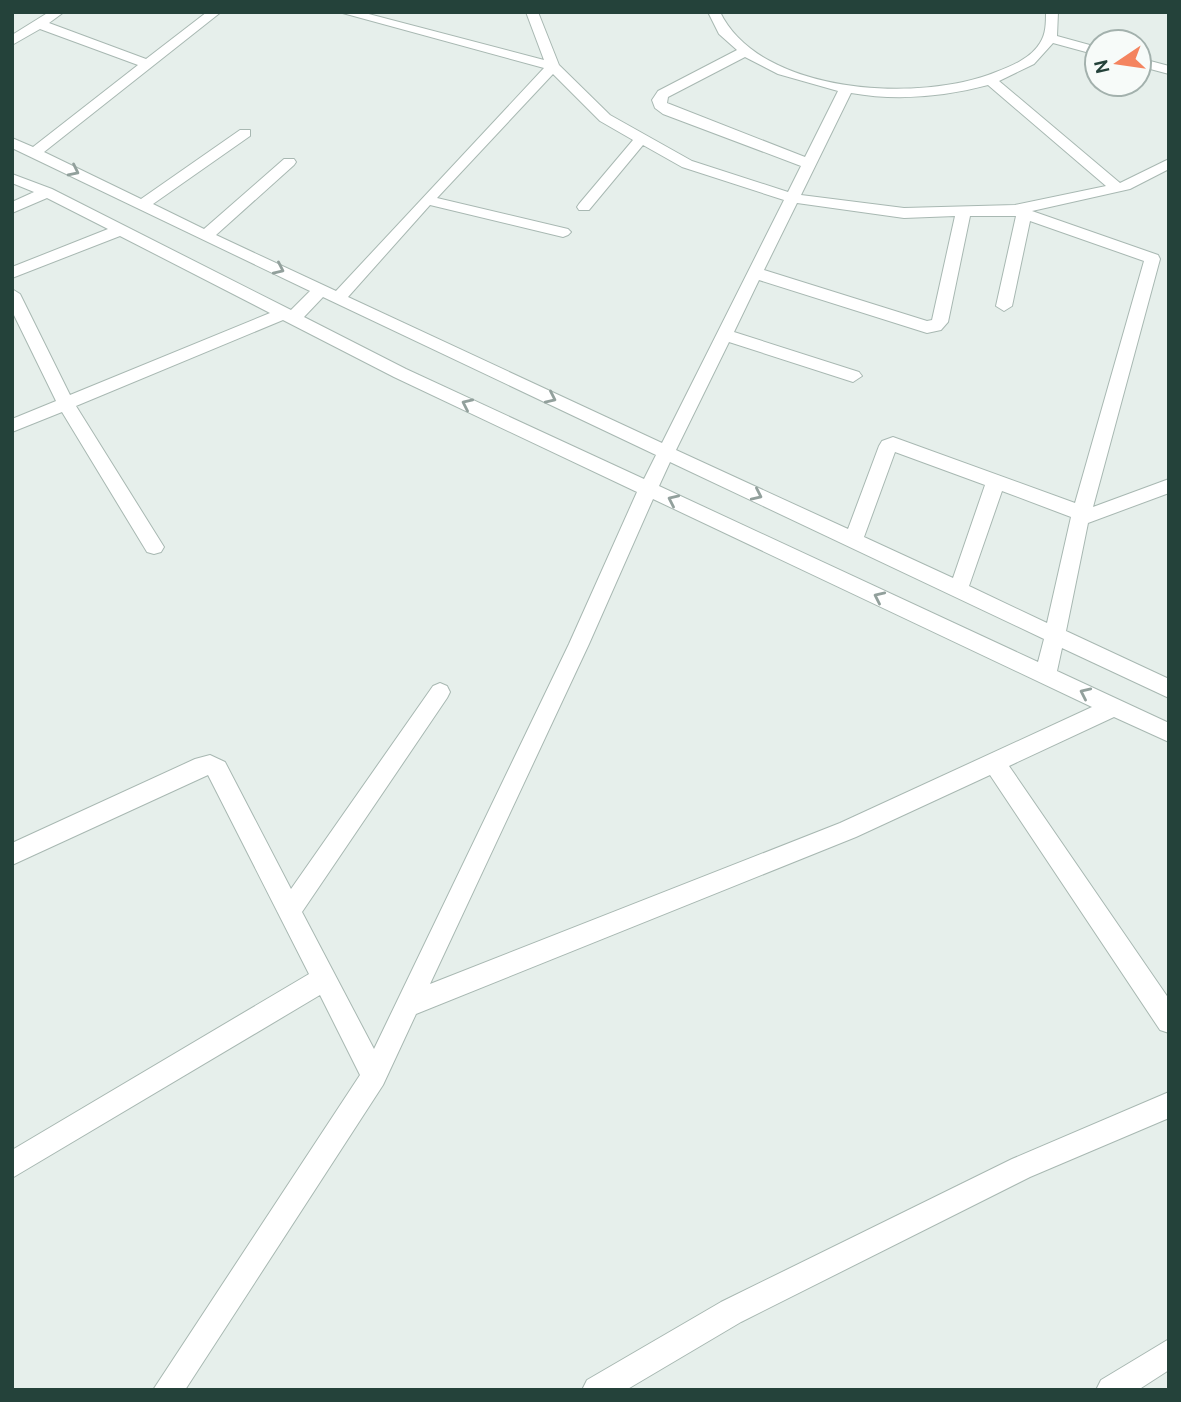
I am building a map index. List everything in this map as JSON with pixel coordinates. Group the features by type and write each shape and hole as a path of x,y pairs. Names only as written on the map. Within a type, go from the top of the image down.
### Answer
{"street":[{"path":"12,41 57,12"},
{"path":"35,152 215,12"},
{"path":"345,12 553,66"},
{"path":"532,12 553,66 605,118 687,164 792,198 904,213 1020,212 1118,188 1169,163"},
{"path":"714,12 724,31 747,50 795,76 846,89 900,94 953,91 991,81 1031,61 1050,38 1052,12"},
{"path":"39,24 149,65"},
{"path":"1050,38 1083,47"},
{"path":"747,50 663,94 659,100 660,105 668,111 809,164"},
{"path":"340,297 553,66"},
{"path":"991,81 1118,188"},
{"path":"168,1390 374,1076 579,644 666,452 846,89"},
{"path":"143,204 245,133"},
{"path":"584,207 641,139"},
{"path":"12,142 1169,689"},
{"path":"206,236 289,162"},
{"path":"12,178 47,192 118,231 400,373 1169,733"},
{"path":"12,208 47,192"},
{"path":"427,200 563,232"},
{"path":"755,273 928,327 935,326 940,322 963,212"},
{"path":"1020,212 1160,262 1081,516 1046,675"},
{"path":"1003,306 1020,212"},
{"path":"12,274 118,231"},
{"path":"12,426 288,316 322,289"},
{"path":"12,294 66,404 154,547"},
{"path":"724,335 853,376"},
{"path":"853,541 890,444 996,481 1081,516 1169,486"},
{"path":"958,591 996,481"},
{"path":"290,910 440,692"},
{"path":"408,1005 848,830 1114,707"},
{"path":"994,762 1169,1021"},
{"path":"12,854 203,766 210,765 217,769 374,1076"},
{"path":"12,1165 326,978"},
{"path":"597,1390 731,1312 985,1186 1169,1105"},
{"path":"1111,1390 1169,1353"}]}
